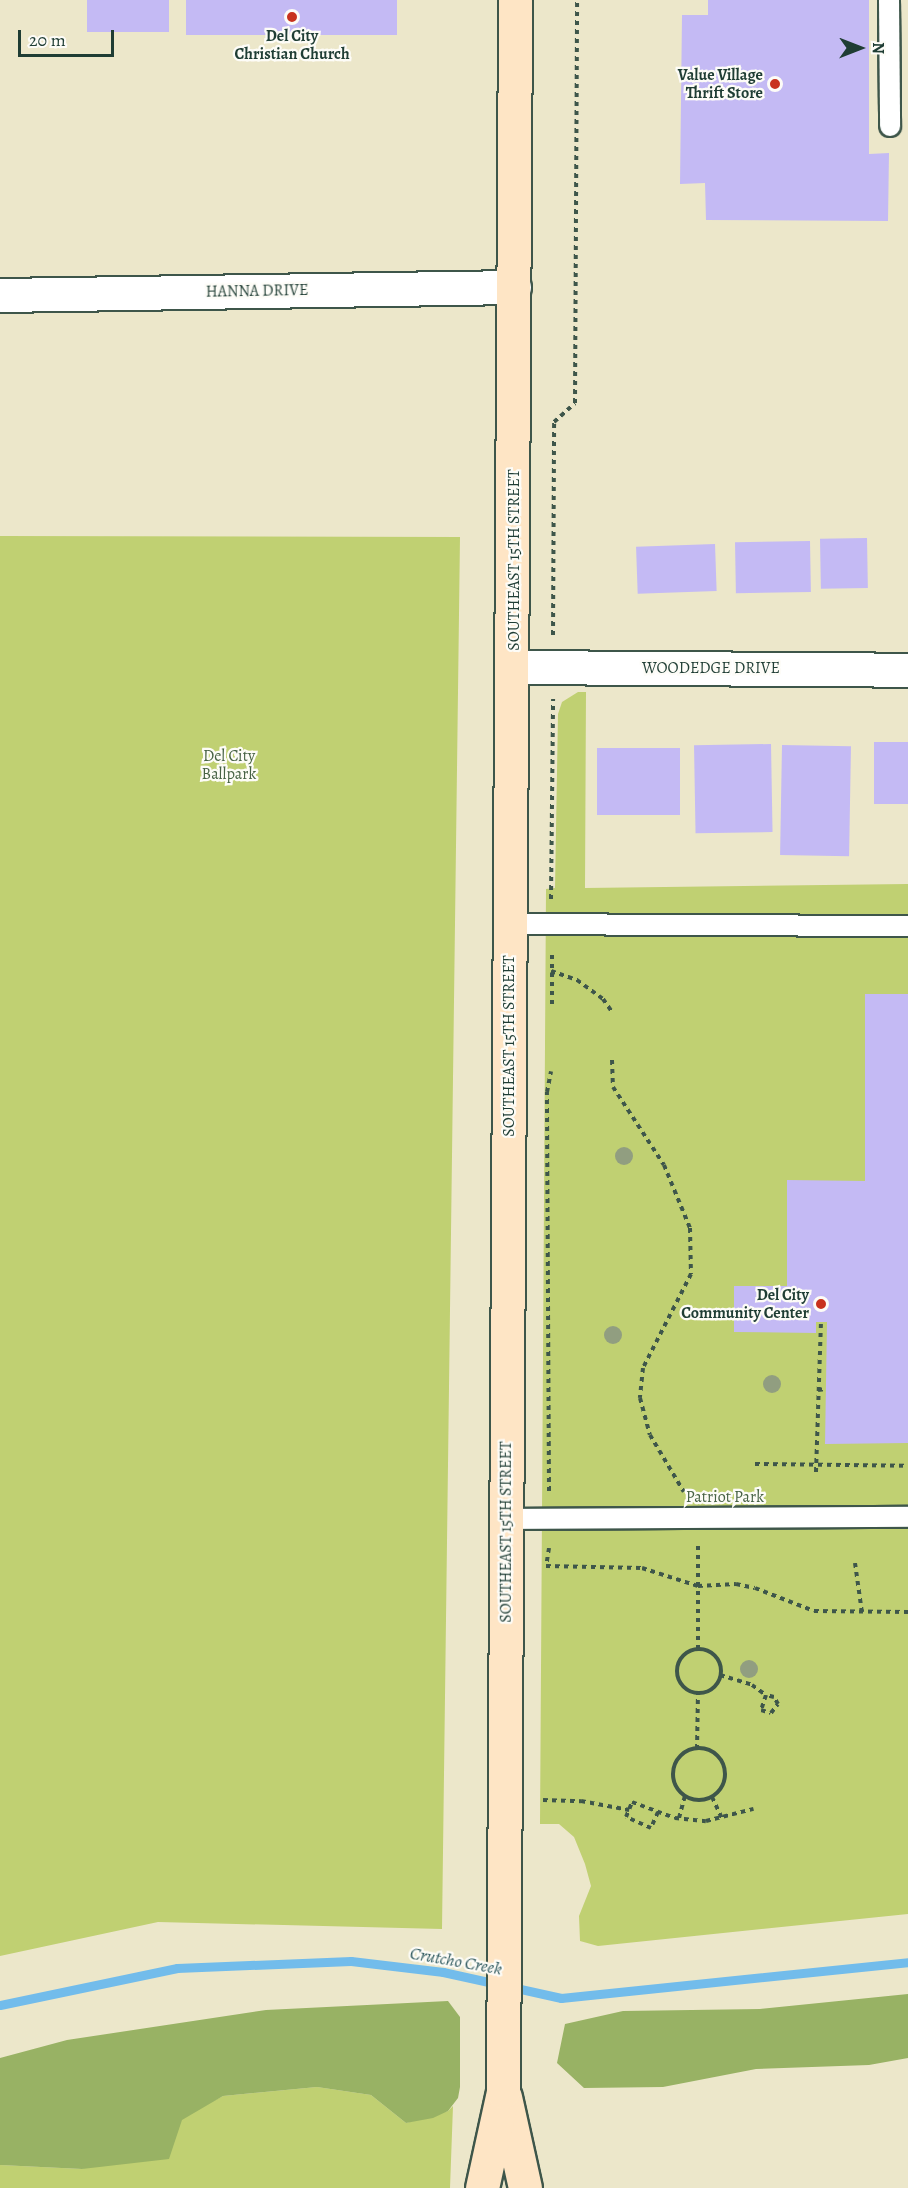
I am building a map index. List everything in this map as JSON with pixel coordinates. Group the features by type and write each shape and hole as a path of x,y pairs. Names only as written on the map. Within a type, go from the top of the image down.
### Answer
{"main road":[{"name":"SOUTHEAST 15TH STREET","path":"515,0 514,667 509,924 504,2092 525,2188"},
{"name":"SOUTHEAST 15TH STREET","path":"482,2188 504,2092"}],"street":[{"name":"HANNA DRIVE","path":"0,296 514,287"},
{"name":"WOODEDGE DRIVE","path":"514,667 908,670"}],"lane":[{"path":"889,0 890,126"},
{"path":"509,924 908,926"},
{"path":"507,1519 908,1517"}],"path":[{"path":"551,899 554,422 575,403 578,0"},
{"path":"552,955 552,1004"},
{"path":"551,971 577,980 603,999 612,1012"},
{"path":"612,1060 614,1087 664,1165 690,1228 691,1274 644,1368 640,1398 650,1435 686,1499"},
{"path":"549,1491 547,1092 551,1071"},
{"path":"816,1472 821,1322"},
{"path":"818,1390 826,1389"},
{"path":"755,1464 908,1466"},
{"path":"697,1536 698,1649"},
{"path":"549,1548 546,1566 642,1568 698,1586 736,1584 813,1611 908,1612"},
{"path":"855,1563 862,1613"},
{"path":"698,1649 716,1658 720,1675 711,1689 698,1692 685,1688 677,1675 684,1655 698,1649"},
{"path":"720,1675 746,1682 777,1700 777,1709 771,1713 762,1710 766,1695"},
{"path":"697,1749 698,1692"},
{"path":"697,1749 717,1756 725,1771 722,1787 712,1797 701,1800 685,1796 675,1783 675,1766 686,1752 697,1749"},
{"path":"679,1818 685,1796"},
{"path":"712,1797 722,1818"},
{"path":"543,1800 581,1801 629,1810"},
{"path":"658,1812 651,1828 626,1817 632,1802 679,1818 722,1818 753,1809"}],"green space":[{"name":"Del City Ballpark","path":"0,536 460,537 442,1929 158,1922 0,1956"},
{"name":"Patriot Park","path":"578,692 586,692 585,888 908,884 908,1914 598,1946 580,1941 579,1916 591,1886 574,1837 559,1824 540,1824 546,889 555,888 558,714 562,702"},
{"path":"908,1994 908,2058 869,2065 756,2069 663,2087 584,2088 557,2063 565,2024 623,2011 760,2009"},
{"path":"448,2001 460,2017 460,2087 458,2098 448,2111 433,2118 406,2123 371,2095 317,2087 223,2096 182,2120 169,2159 82,2169 0,2165 0,2058 67,2040 266,2010"},
{"path":"317,2087 371,2095 406,2123 448,2111 453,2106 450,2188 0,2188 0,2165 82,2169 223,2096"}],"building":[{"path":"87,0 169,0 169,32 87,32"},
{"name":"Del City Christian Church","path":"186,0 397,0 397,35 186,35"},
{"name":"Value Village Thrift Store","path":"708,0 869,0 869,154 889,153 888,221 706,220 705,183 680,184 682,15 708,15"},
{"path":"867,538 868,588 821,589 820,539"},
{"path":"810,541 811,592 736,593 735,542"},
{"path":"715,544 717,591 638,594 636,547"},
{"path":"874,742 908,742 908,804 874,804"},
{"path":"771,744 773,832 696,833 694,745"},
{"path":"782,745 851,746 849,856 780,855"},
{"path":"597,748 680,748 680,815 597,815"},
{"name":"Del City Community Center","path":"865,994 908,994 908,1443 825,1444 827,1322 816,1322 816,1333 734,1332 734,1286 787,1286 787,1180 865,1181"}],"waterway":[{"name":"Crutcho Creek","path":"0,2005 177,1968 351,1961 443,1972 561,1998 908,1962"}],"place":[{"name":"Del City Christian Church","path":"292,17"},
{"name":"Value Village Thrift Store","path":"775,84"},
{"name":"Del City Community Center","path":"821,1304"}]}
